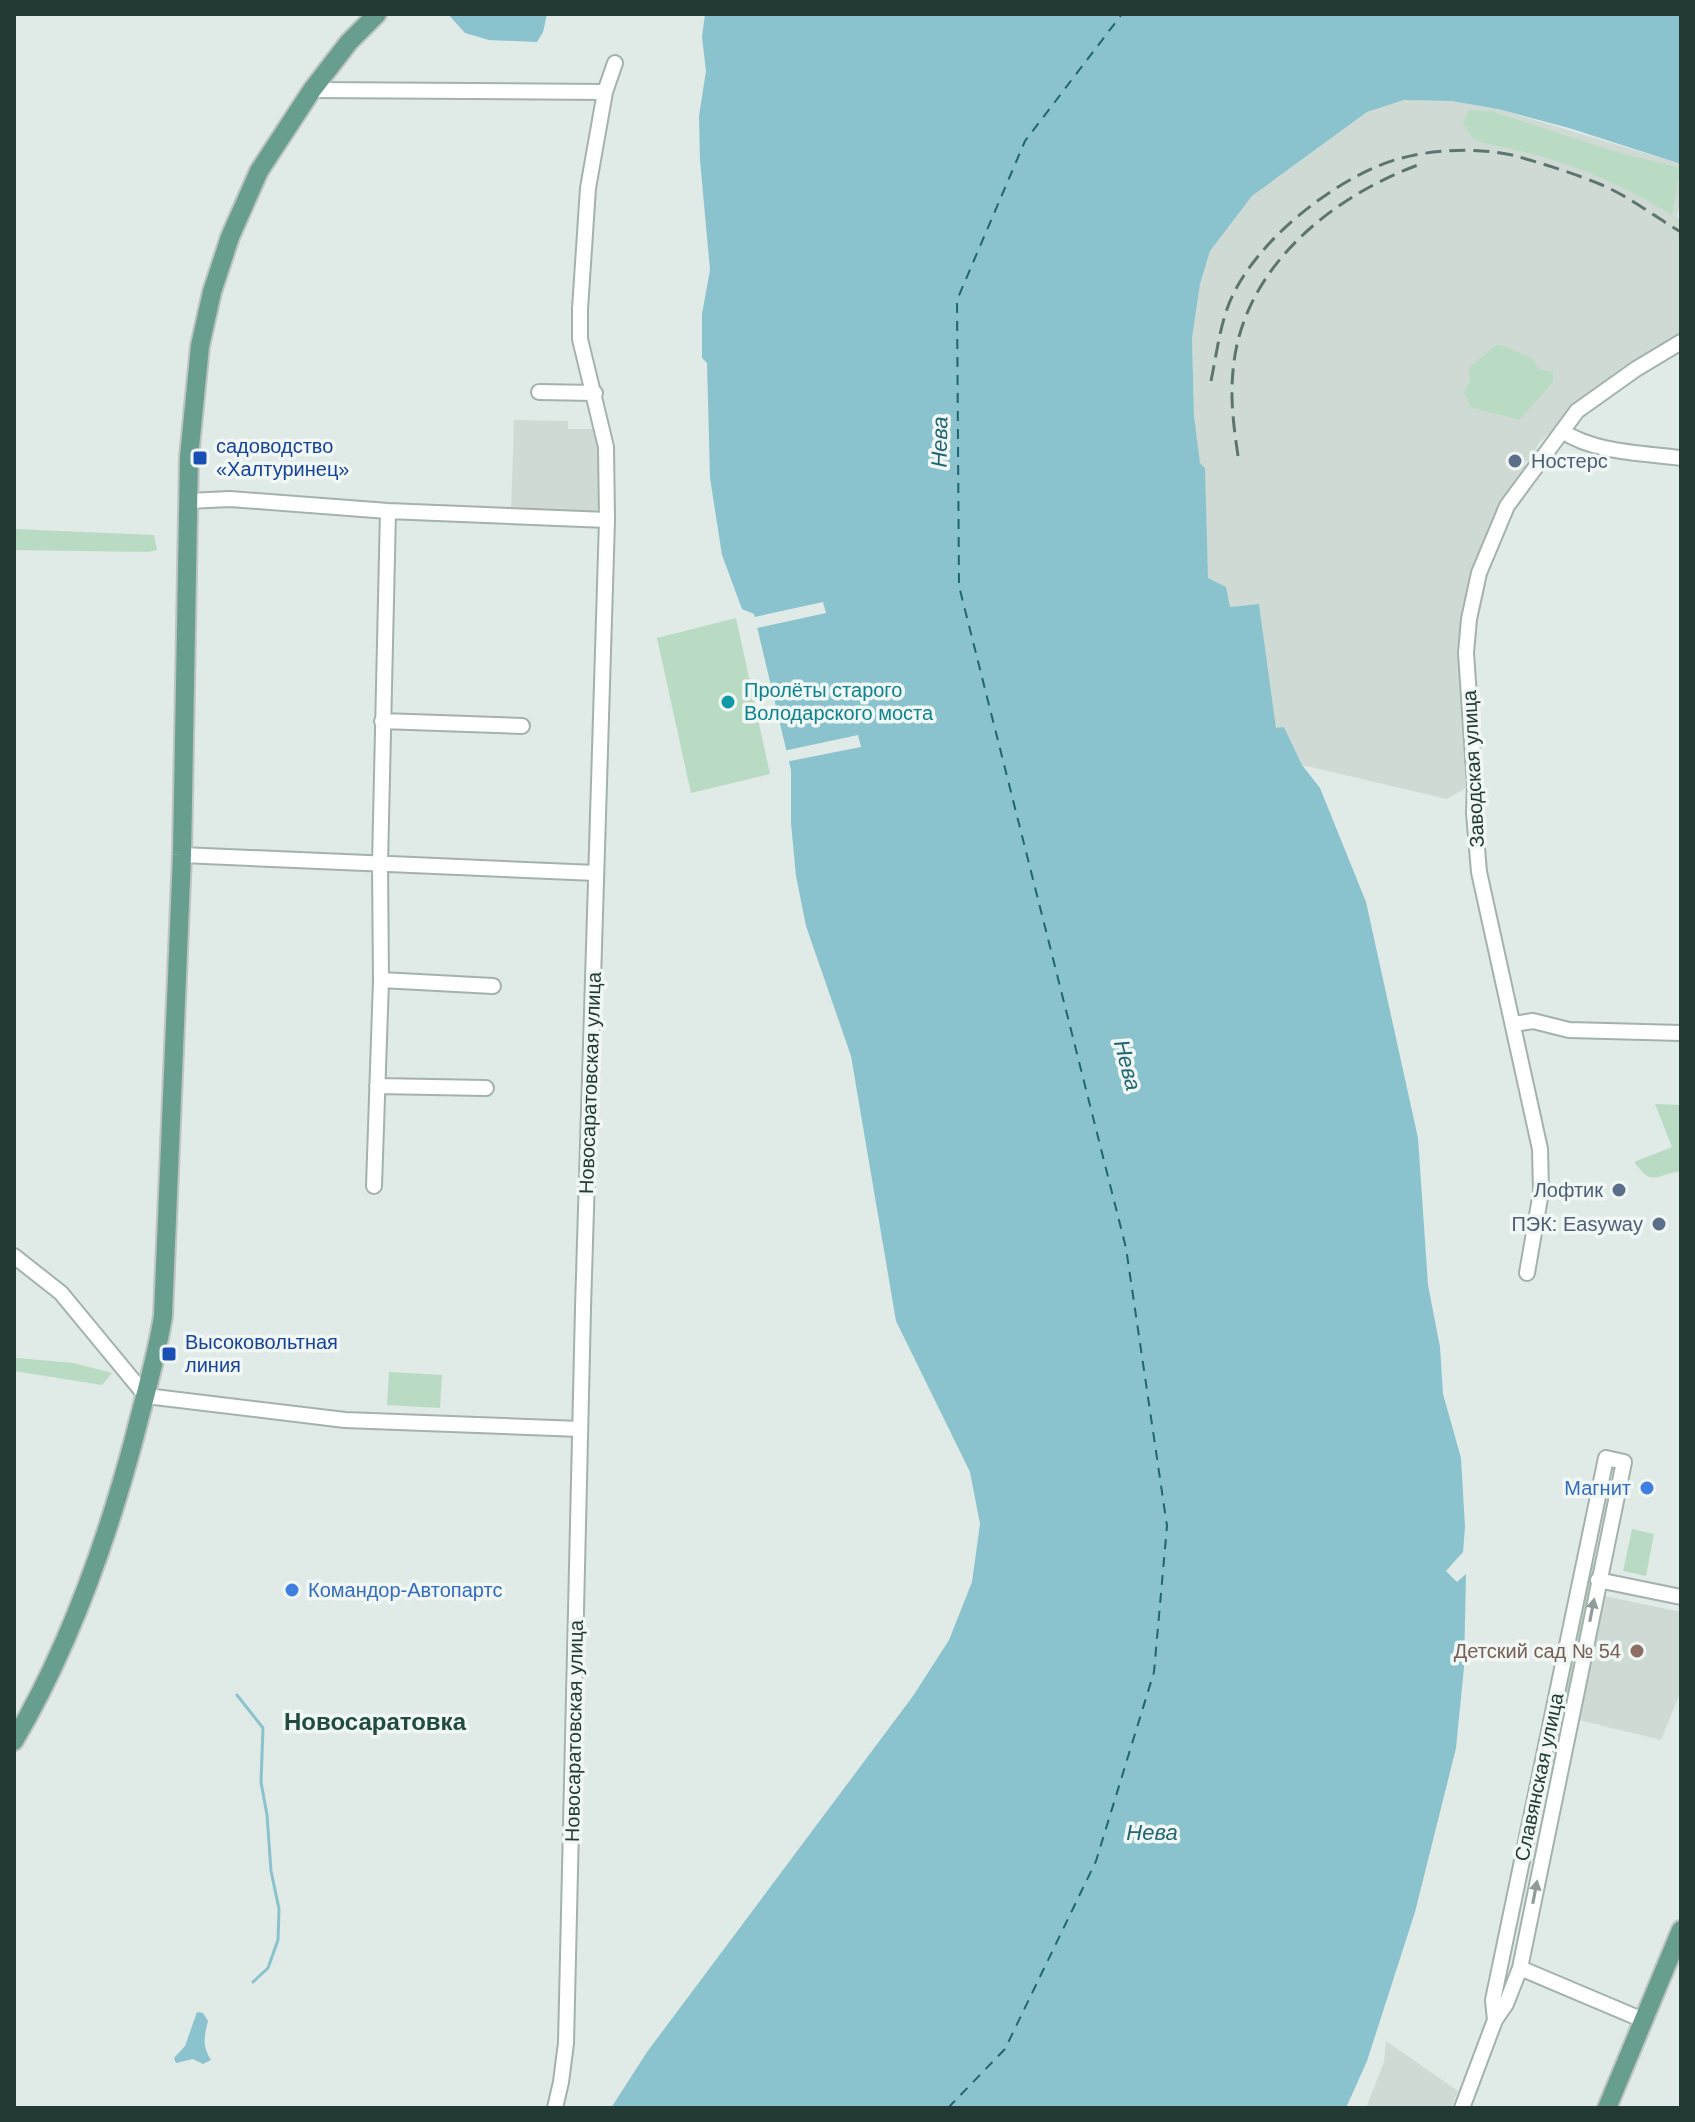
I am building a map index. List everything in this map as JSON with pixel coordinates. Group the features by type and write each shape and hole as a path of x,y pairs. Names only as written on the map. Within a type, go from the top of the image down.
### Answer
{"main road":[{"path":"14,1741 42,1692 81,1602 115,1504 159,1344 166,1275 172,1053 182,855 189,457 200,346 220,265 259,171 312,90 349,42 377,14"},
{"path":"1607,2108 1681,1930"}],"street":[{"name":"Новосаратовская улица","path":"555,2108 566,2043 580,1429 607,520 606,447 580,339 580,309 588,188 605,92 615,63"},
{"path":"312,90 605,92"},
{"name":"Заводская улица","path":"1527,1273 1541,1192 1540,1149 1479,872 1466,640 1479,573 1507,506 1577,411 1681,342"},
{"path":"539,392 595,393"},
{"path":"1562,431 1582,442 1602,447 1681,458"},
{"path":"188,501 230,499 388,511 607,520"},
{"path":"374,1186 381,980 382,721 388,511"},
{"path":"382,721 522,726"},
{"path":"182,855 596,873"},
{"path":"381,980 493,986"},
{"path":"1514,1024 1533,1021 1569,1030 1681,1033"},
{"path":"377,1086 486,1088"},
{"path":"14,1256 61,1293 146,1396 345,1420 580,1429"},
{"name":"Славянская улица","path":"1462,2108 1495,2020 1506,2004 1520,1968 1624,1462 1606,1458 1493,2000 1495,2020"},
{"path":"1598,1580 1681,1597"},
{"path":"1537,1787 1556,1790"},
{"path":"1520,1968 1643,2020"}],"shaded area":[{"path":"1404,100 1451,101 1498,109 1681,164 1681,199 1677,217 1681,221 1681,339 1574,409 1539,443 1536,448 1539,453 1524,463 1525,466 1505,494 1474,570 1462,617 1459,641 1466,788 1447,799 1302,765 1284,727 1276,729 1259,604 1229,607 1208,578 1194,416 1192,338 1200,283 1210,251 1252,196 1367,112"},
{"path":"514,420 568,421 568,429 598,429 601,475 597,514 511,512"},
{"name":"Детский сад № 54","path":"1604,1596 1681,1612 1681,1690 1661,1740 1579,1720"},
{"path":"1386,2041 1458,2091 1451,2108 1366,2108 1384,2062"}],"green space":[{"path":"1469,110 1491,111 1613,151 1681,168 1672,215 1596,175 1474,140 1463,123"},
{"path":"1498,344 1532,358 1539,369 1553,372 1553,382 1519,420 1470,407 1464,392 1471,379 1468,368"},
{"path":"14,529 154,535 157,550 14,550"},
{"path":"736,618 770,774 691,793 657,638"},
{"path":"1655,1104 1681,1105 1681,1171 1654,1178 1646,1175 1634,1162 1672,1147"},
{"path":"14,1360 74,1363 112,1373 102,1385 14,1371"},
{"path":"389,1372 442,1375 440,1408 387,1405"},
{"path":"1632,1529 1654,1534 1646,1576 1623,1571"},
{"path":"1592,1565 1599,1566 1553,1778 1546,1774 1556,1729 1559,1728"}],"water":[{"path":"448,14 547,14 537,42 489,40 465,33"},
{"name":"Нева","path":"705,14 1681,14 1681,164 1498,109 1451,101 1404,100 1367,112 1252,196 1210,251 1200,284 1192,338 1194,416 1200,463 1205,468 1208,578 1226,587 1230,607 1259,604 1276,728 1284,727 1302,765 1320,788 1366,902 1418,1138 1428,1285 1440,1347 1443,1394 1461,1458 1465,1527 1463,1552 1446,1571 1457,1582 1466,1574 1464,1667 1456,1748 1415,1912 1367,2061 1346,2108 611,2108 647,2052 913,1696 949,1640 972,1582 980,1524 970,1472 896,1321 851,1056 806,926 796,876 791,823 791,770 754,614 742,609 722,555 710,478 707,363 702,358 702,314 710,270 699,116 706,71 702,37"},
{"path":"197,2012 203,2013 208,2021 205,2041 211,2060 203,2064 193,2059 176,2063 174,2058 185,2046"}],"pier":[{"path":"823,602 826,613 753,629 750,618"},
{"path":"858,735 861,747 785,762 783,751"}],"waterway":[{"path":"237,1695 263,1728 261,1782 271,1871 279,1909 278,1940 268,1968 253,1982"}],"ferry route":[{"path":"948,2108 1005,2049 1096,1861 1154,1672 1167,1526 1126,1248 959,586 957,300 1025,141 1122,14"}],"railway":[{"path":"1211,381 1227,309 1251,265 1289,224 1311,206 1356,177 1394,160 1464,150 1516,156 1602,185 1681,232"},
{"path":"1238,456 1232,403 1233,371 1240,335 1253,301 1272,270 1295,242 1322,218 1385,179 1418,165"}],"place":[{"name":"садоводство «Халтуринец»","path":"200,458"},
{"name":"Ностерс","path":"1515,461"},
{"name":"Пролёты старого Володарского моста","path":"728,702"},
{"name":"Лофтик","path":"1619,1190"},
{"name":"ПЭК: Easyway","path":"1659,1224"},
{"name":"Высоковольтная линия","path":"169,1354"},
{"name":"Магнит","path":"1647,1488"},
{"name":"Командор-Автопартс","path":"292,1590"},
{"name":"Детский сад № 54","path":"1637,1651"}],"district":[{"name":"Новосаратовка","path":"375,1722"}]}
